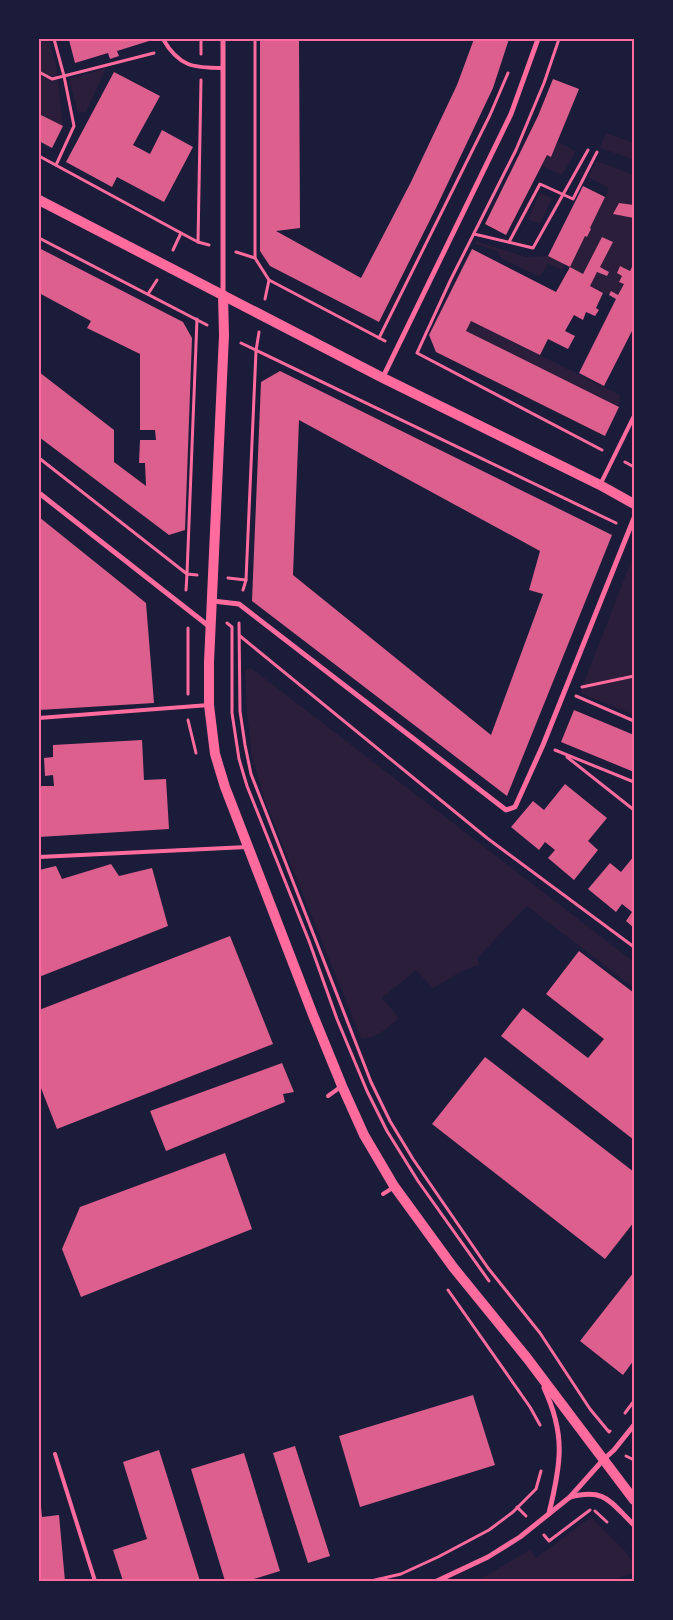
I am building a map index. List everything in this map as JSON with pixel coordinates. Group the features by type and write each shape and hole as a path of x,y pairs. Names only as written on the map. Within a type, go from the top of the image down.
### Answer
{"main road":[{"path":"39,200 383,378 600,485 634,504"},
{"path":"223,295 224,335 209,662 209,705 215,754 225,787 342,1086 364,1135 394,1186 453,1266 536,1370 634,1500"}],"street":[{"path":"223,39 223,295"},
{"path":"383,378 511,114 538,39"},
{"path":"39,493 211,628"},
{"path":"213,601 239,604 506,810 515,807 634,518"},
{"path":"536,1370 554,1408 560,1444 556,1486 549,1513"},
{"path":"437,1581 488,1557 520,1537 570,1497 614,1450 634,1425"},
{"path":"570,1497 585,1493 598,1494 604,1497 634,1525"}],"lane":[{"path":"163,39 179,61 201,68 223,68"},
{"path":"600,485 634,416"},
{"path":"39,718 209,705"},
{"path":"39,857 249,847"},
{"path":"328,1096 342,1086"},
{"path":"383,1194 394,1186"},
{"path":"55,1454 95,1581"}],"path":[{"path":"54,39 74,126 56,165"},
{"path":"198,242 201,39"},
{"path":"255,39 255,258"},
{"path":"559,39 544,83 516,150 416,353 634,467"},
{"path":"39,72 52,79 154,53"},
{"path":"379,338 490,115 511,65"},
{"path":"474,234 532,248 588,150"},
{"path":"509,242 540,184 573,199 597,152"},
{"path":"39,238 256,351 630,530"},
{"path":"39,458 187,574 197,319"},
{"path":"256,351 246,580 239,604 240,711 251,774 371,1082 390,1121 413,1159 488,1268 540,1333 590,1409 609,1432"},
{"path":"232,627 232,713 239,759 247,786 309,941 337,1019 367,1091 387,1131 418,1181 491,1284"},
{"path":"240,635 487,838 634,947"},
{"path":"564,691 634,676"},
{"path":"564,691 634,721"},
{"path":"634,782 562,753 634,810"},
{"path":"614,1450 634,1460"},
{"path":"549,1540 591,1509 611,1525"}],"shaded area":[{"path":"39,39 49,39 56,65 63,126 39,114"},
{"path":"106,68 86,112 78,113 69,79"},
{"path":"606,133 634,143 632,159 600,148"},
{"path":"558,142 576,151 562,175 542,166 547,155 551,157"},
{"path":"597,161 634,175 634,205 619,203 614,214 634,218 634,263 630,271 620,266 617,273 622,276 624,284 618,295 611,291 609,295 590,286 597,272 607,276 609,271 600,267 612,242 602,237 583,274 570,267 585,236 588,237 590,228 609,188 588,177"},
{"path":"540,193 552,198 540,224 528,219"},
{"path":"476,241 526,257 548,256 565,264 562,270 548,264 540,277 501,258 497,251 475,244"},
{"path":"471,321 620,395 619,407 466,331"},
{"path":"634,554 634,715 580,693"},
{"path":"251,668 634,962 634,988 527,906 477,958 480,965 466,969 433,988 416,970 382,998 399,1018 377,1035 361,1038 264,798 252,756 247,714 245,670"},
{"path":"591,1517 626,1552 634,1565 634,1573 609,1581 477,1581 530,1550 536,1558"}],"building":[{"path":"148,39 149,41 117,51 119,56 110,59 108,53 75,63 69,40"},
{"path":"260,39 299,39 300,228 276,231 361,278 411,182 457,85 474,39 509,39 493,88 379,322 270,266 260,251"},
{"path":"114,72 160,96 133,145 150,154 162,130 193,147 164,202 117,177 112,187 66,162"},
{"path":"553,79 579,89 551,157 547,155 506,235 485,224 538,116"},
{"path":"39,114 63,126 52,148 39,141"},
{"path":"583,186 605,197 587,237 585,236 570,267 548,256"},
{"path":"619,203 634,205 634,218 613,214"},
{"path":"602,237 613,242 600,267 609,272 607,276 597,272 590,286 603,293 596,308 599,310 595,316 586,312 583,320 574,315 565,331 575,336 568,349 548,339 540,355 471,321 466,331 619,407 605,436 436,352 429,335 472,249 556,292 570,267 583,274"},
{"path":"39,248 183,322 192,338 185,530 169,535 39,437 39,372 114,430 114,462 146,486 145,463 139,463 140,440 156,440 155,430 140,430 140,354 87,328 91,321 39,293"},
{"path":"634,263 634,327 604,386 579,373 616,299 609,295 611,291 618,295 624,284 619,282 622,276 617,273 620,266 630,271"},
{"path":"280,371 612,535 507,796 252,601 261,382","holes":["299,420 540,551 529,590 543,594 491,735 293,575"]},
{"path":"39,517 146,603 154,703 39,710"},
{"path":"574,710 634,735 634,772 561,742"},
{"path":"142,740 144,780 166,779 169,829 39,837 39,786 54,786 53,775 45,776 44,758 53,757 53,745"},
{"path":"565,784 607,818 588,841 598,850 574,880 548,858 555,850 545,842 539,850 511,827 533,801 544,810"},
{"path":"634,856 634,928 626,921 632,912 622,904 616,912 588,889 610,863 621,872"},
{"path":"111,864 119,876 152,868 168,926 39,977 39,870 56,866 62,879"},
{"path":"230,936 273,1044 57,1129 39,1083 39,1010"},
{"path":"579,951 634,993 634,1140 501,1036 523,1008 588,1058 604,1039 546,994"},
{"path":"485,1057 634,1172 634,1222 605,1259 432,1124"},
{"path":"282,1063 294,1092 283,1094 285,1102 166,1151 150,1111"},
{"path":"225,1153 252,1229 81,1297 62,1249 80,1207"},
{"path":"634,1272 634,1360 623,1375 580,1341"},
{"path":"473,1395 495,1465 360,1507 339,1436"},
{"path":"295,1446 330,1556 308,1563 273,1453"},
{"path":"159,1450 200,1581 123,1581 113,1550 147,1539 123,1462"},
{"path":"244,1453 280,1571 247,1581 225,1581 191,1469"},
{"path":"39,1496 42,1517 59,1515 65,1581 39,1581"}]}
